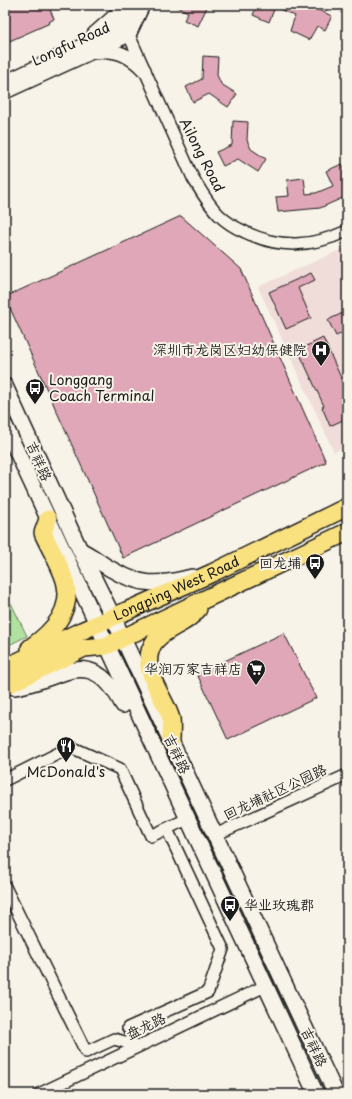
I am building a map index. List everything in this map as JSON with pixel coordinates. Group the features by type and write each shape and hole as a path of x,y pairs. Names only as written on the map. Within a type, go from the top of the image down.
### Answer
{"main road":[{"name":"吉祥路","path":"5,386 80,550 123,638 336,1094"},
{"name":"吉祥路","path":"5,426 314,1093"},
{"name":"Longping West Road","path":"5,666 212,573 347,507"},
{"path":"5,666 43,639 60,619 67,600 66,584 43,534 48,519"},
{"name":"Longping West Road","path":"5,687 84,648 106,646 347,532"},
{"path":"80,550 126,578 143,583 165,583 212,573"},
{"path":"171,741 171,720 151,675 149,655 153,644 166,632 185,622 195,613 205,600"},
{"path":"5,687 24,685 73,669 91,671 107,680 116,690 140,735 154,749"}],"street":[{"path":"66,53 104,27 127,5"},
{"path":"124,32 132,5"},
{"path":"124,32 143,5"},
{"name":"Longfu Road","path":"5,82 66,53 124,32"},
{"name":"Longfu Road","path":"5,92 88,54 124,32"},
{"name":"Ailong Road","path":"124,32 144,70 193,178 206,199 220,217 239,229 263,241 287,245 309,243 333,237 347,231"},
{"path":"88,54 101,51 114,52 135,61 144,70"},
{"path":"5,780 71,747 120,769 151,836 187,819"},
{"name":"回龙埔社区公园路","path":"215,836 347,775"},
{"path":"128,1028 208,992 223,949 168,829"},
{"path":"5,887 86,1052 114,1039 139,1046"},
{"name":"盘龙路","path":"39,1094 265,986"}],"shaded area":[{"name":"深圳市龙岗区妇幼保健院","path":"347,247 347,446 334,452 258,287"}],"green space":[{"path":"11,603 27,636 5,647 5,606"}],"building":[{"path":"5,5 48,5 54,19 49,22 50,23 5,43"},
{"path":"173,5 208,5 198,26 184,20 188,12"},
{"path":"257,5 307,5 332,16 325,30 317,26 309,40 290,31 295,16 275,7 269,22 253,15"},
{"path":"203,56 218,57 217,75 221,84 237,94 228,107 209,94 193,102 186,87 202,79"},
{"path":"233,121 248,122 247,140 251,149 266,159 258,172 238,159 223,166 216,152 232,145"},
{"path":"342,164 347,175 347,196 320,208 278,212 276,197 289,196 287,180 304,178 306,194 316,193 333,186 326,171"},
{"path":"181,216 241,269 326,462 123,558 5,297"},
{"path":"311,273 315,280 298,288 311,318 286,329 269,292"},
{"path":"347,311 347,331 336,336 328,320"},
{"path":"323,338 347,391 347,418 330,426 322,407 324,406 298,350"},
{"name":"华润万家吉祥店","path":"284,633 316,698 228,740 197,674"}],"place":[{"name":"深圳市龙岗区妇幼保健院","path":"321,367"},
{"name":"Longgang Coach Terminal","path":"35,405"},
{"name":"回龙埔","path":"315,580"},
{"name":"华润万家吉祥店","path":"256,686"},
{"name":"McDonald's","path":"66,763"},
{"name":"华业玫瑰郡","path":"230,922"}]}
